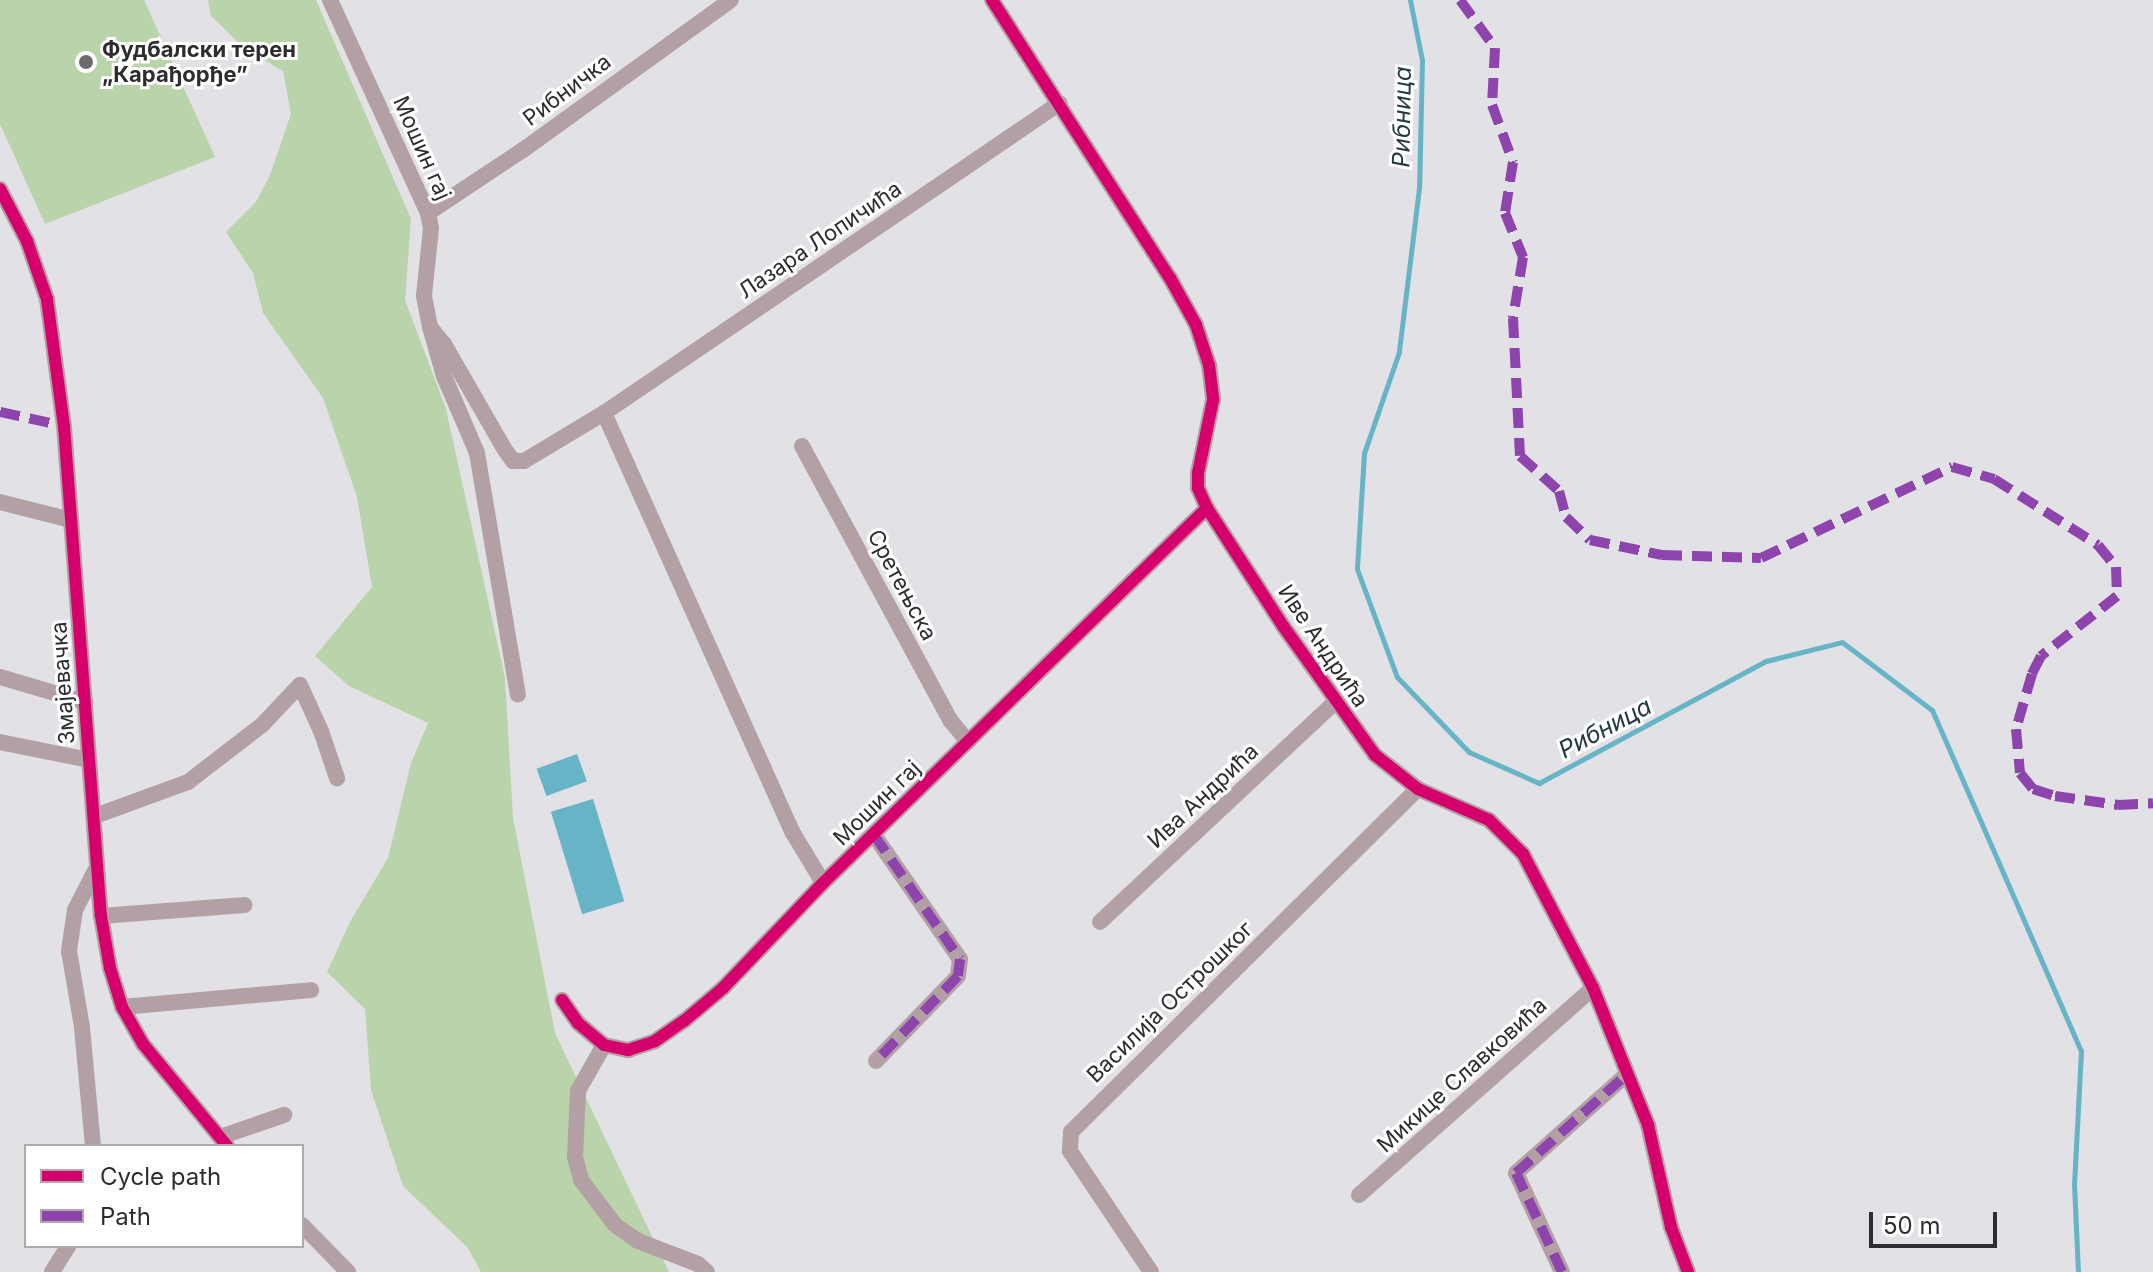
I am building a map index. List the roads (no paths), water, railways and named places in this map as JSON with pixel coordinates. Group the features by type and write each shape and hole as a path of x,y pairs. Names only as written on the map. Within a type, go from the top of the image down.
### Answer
{"street":[{"name":"Мошин гај","path":"330,0 428,213 431,228 424,296 444,376 477,453 518,695"},
{"name":"Рибничка","path":"428,213 523,150 731,0"},
{"name":"Иве Андрића","path":"992,0 1060,103 1196,325 1209,365 1213,400 1198,473 1198,488 1207,508 1375,755 1418,789 1489,820 1523,854 1593,988 1648,1125 1671,1227 1688,1272"},
{"name":"Лазара Лопичића","path":"430,327 444,344 513,461 524,461 604,413 1060,103"},
{"name":"Змајевачка","path":"0,189 27,241 47,299 64,426 101,916 110,968 122,1007 143,1044 223,1142 284,1115"},
{"path":"604,413 793,833 823,883"},
{"name":"Сретењска","path":"802,446 951,721 968,742"},
{"path":"0,502 71,520"},
{"name":"Мошин гај","path":"604,1045 628,1050 655,1041 723,988 823,883 1207,508"},
{"name":"Змајевачка","path":"0,677 85,702"},
{"path":"95,816 188,782 262,725 300,685 321,731 337,778"},
{"name":"Ива Андрића","path":"1100,922 1336,701"},
{"name":"Змајевачка","path":"0,742 89,760"},
{"name":"Василија Острошког","path":"1151,1272 1070,1151 1071,1132 1418,789"},
{"name":"Мошин гај","path":"874,835 960,959 958,976 876,1061"},
{"path":"93,1144 82,1027 69,951 75,910 99,860"},
{"path":"101,916 245,905"},
{"name":"Микице Славковића","path":"1359,1195 1593,988"},
{"path":"122,1007 311,990"},
{"path":"562,1000 578,1023 604,1045 578,1091 575,1157 581,1180 615,1225 638,1241 698,1264 707,1272"},
{"path":"1562,1272 1516,1173 1627,1074"},
{"path":"304,1227 348,1272"},
{"path":"52,1272 67,1248"}],"water":[{"path":"577,754 587,781 547,796 537,769"},
{"path":"593,799 624,901 582,914 551,812"}],"waterway":[{"name":"Рибница","path":"1410,0 1422,60 1419,188 1399,352 1364,453 1357,569 1397,677 1469,752 1539,783 1766,661 1842,642 1932,710 2081,1051 2074,1184 2078,1272"}],"place":[{"name":"Фудбалски терен „Карађорђе”","path":"86,62"}]}
